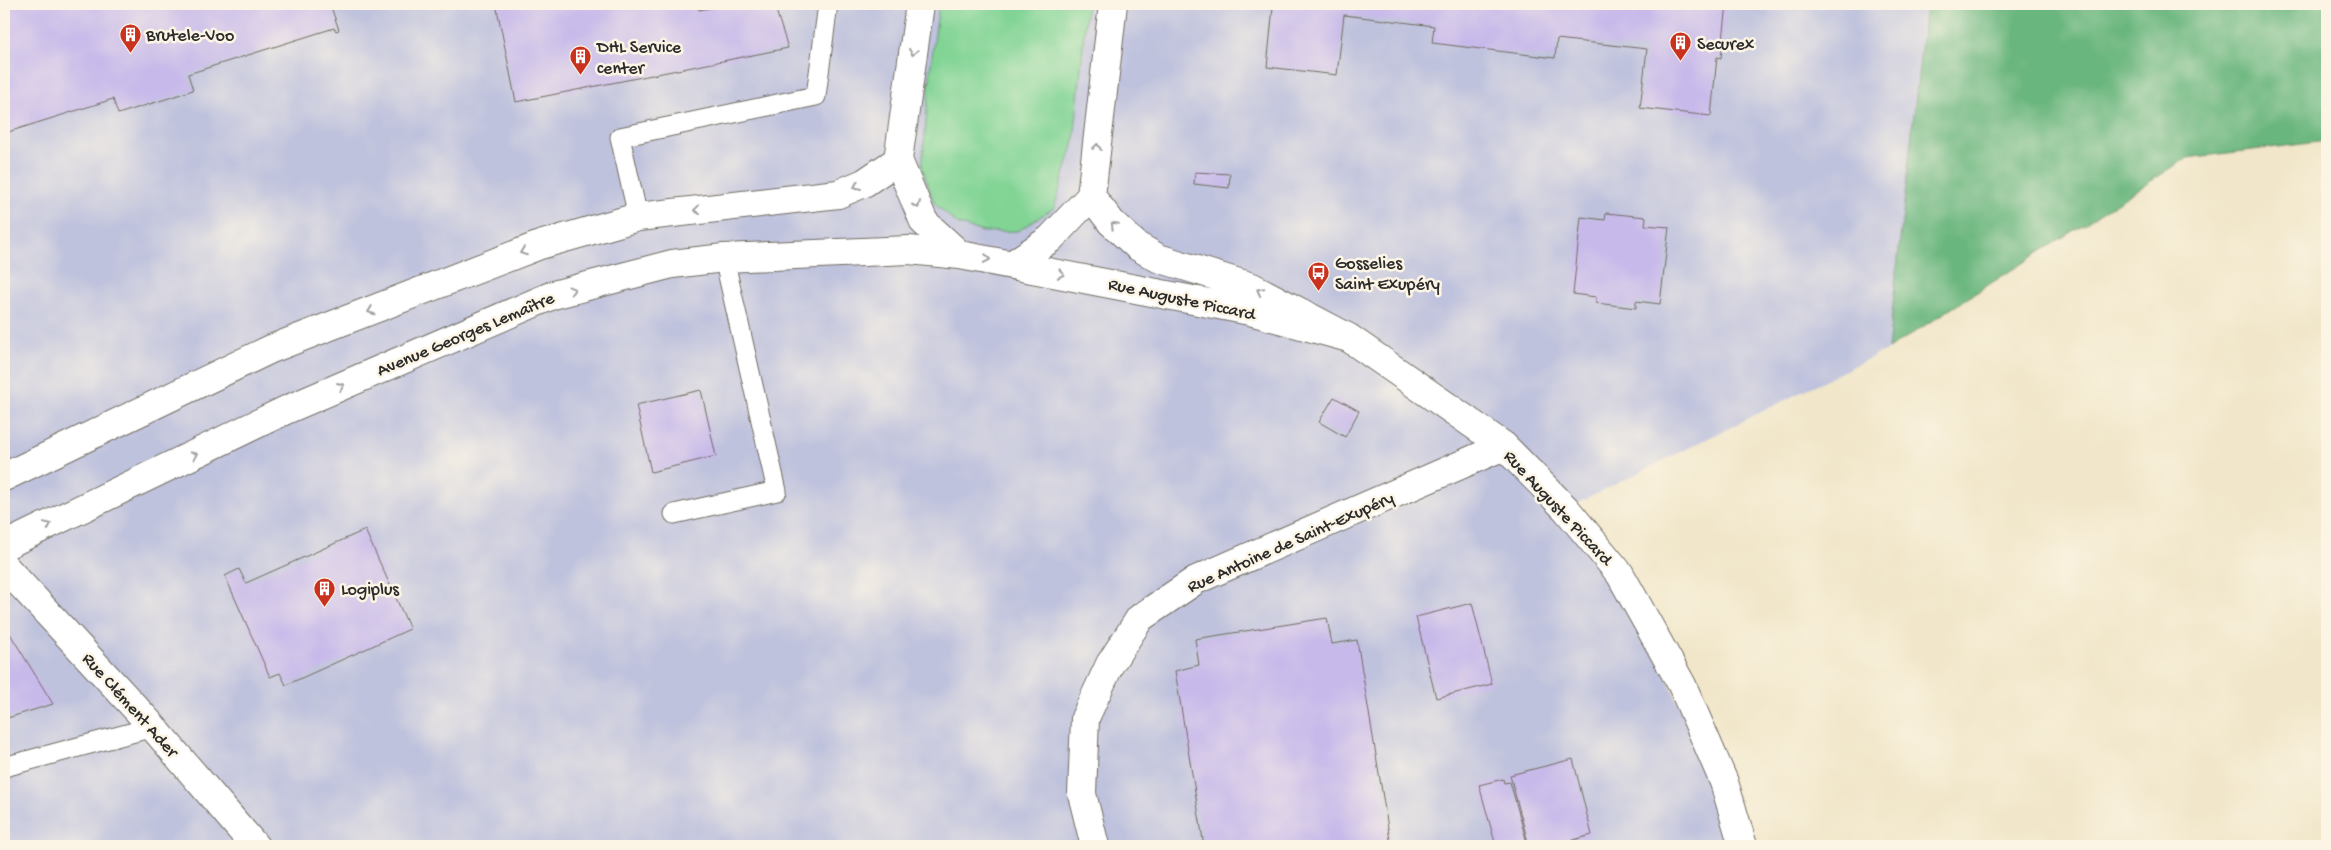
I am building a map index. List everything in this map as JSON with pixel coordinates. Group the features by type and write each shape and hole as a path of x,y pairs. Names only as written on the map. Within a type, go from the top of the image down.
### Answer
{"street":[{"path":"920,4 898,160 924,222 960,255"},
{"path":"1013,264 1050,239 1092,196 1113,4"},
{"path":"4,477 271,349 540,245 638,217 838,194 864,183 898,160"},
{"name":"Rue Auguste Piccard","path":"1092,196 1111,222 1137,246 1158,258 1252,287 1349,338 1504,446 1566,509 1620,574 1682,685 1724,782 1743,846"},
{"name":"Avenue Georges Lemaître","path":"4,546 286,410 553,295 672,264 724,258 909,250 960,255"},
{"name":"Rue Auguste Piccard","path":"960,255 1250,311 1349,338"},
{"name":"Rue Antoine de Saint-Exupéry","path":"1095,846 1082,794 1085,718 1110,664 1140,618 1196,580 1504,446"},
{"name":"Rue Clément Ader","path":"4,566 153,727 255,846"}],"lane":[{"path":"638,217 620,137 816,96 828,4"},
{"path":"674,514 777,491 724,258"},
{"path":"4,767 153,727"}],"shaded area":[{"path":"4,4 1926,4 1888,349 1566,509 1620,574 1743,846 4,846"}],"green space":[{"path":"939,4 1087,4 1074,142 1054,208 1018,231 983,232 957,224 934,203 922,167 931,64"},
{"path":"1926,4 2327,4 2327,141 2187,158 1888,349"}],"building":[{"name":"Brutele-Voo","path":"4,4 330,4 339,30 336,31 334,28 188,74 193,90 169,98 118,114 113,99 5,133 6,136 4,136"},
{"name":"DHL Service center","path":"496,4 698,4 699,10 732,4 774,4 788,48 516,102"},
{"name":"Securex","path":"1269,4 1727,4 1721,58 1717,57 1711,116 1640,108 1647,49 1557,39 1555,58 1432,43 1434,26 1344,15 1337,75 1267,67 1273,7 1269,7"},
{"path":"1195,172 1230,174 1229,188 1194,184"},
{"path":"1606,213 1646,217 1645,225 1669,227 1660,304 1636,301 1636,308 1596,303 1596,297 1573,294 1581,217 1605,220"},
{"path":"701,390 716,456 651,472 636,405"},
{"path":"1334,397 1359,411 1345,437 1319,422"},
{"name":"Logiplus","path":"365,530 410,629 286,685 280,673 270,677 225,576 239,569 246,583"},
{"path":"1472,603 1492,684 1436,698 1416,617"},
{"path":"1327,618 1332,644 1357,640 1391,846 1204,846 1175,671 1199,665 1195,639"},
{"path":"4,624 53,704 4,719"},
{"path":"1573,759 1592,835 1551,846 1529,846 1510,775"},
{"path":"1503,779 1504,783 1510,782 1528,846 1496,846 1479,785"}],"place":[{"name":"Brutele-Voo","path":"130,53"},
{"name":"Securex","path":"1681,62"},
{"name":"DHL Service center","path":"581,75"},
{"name":"Gosselies Saint Exupéry","path":"1319,291"},
{"name":"Logiplus","path":"325,607"}]}
